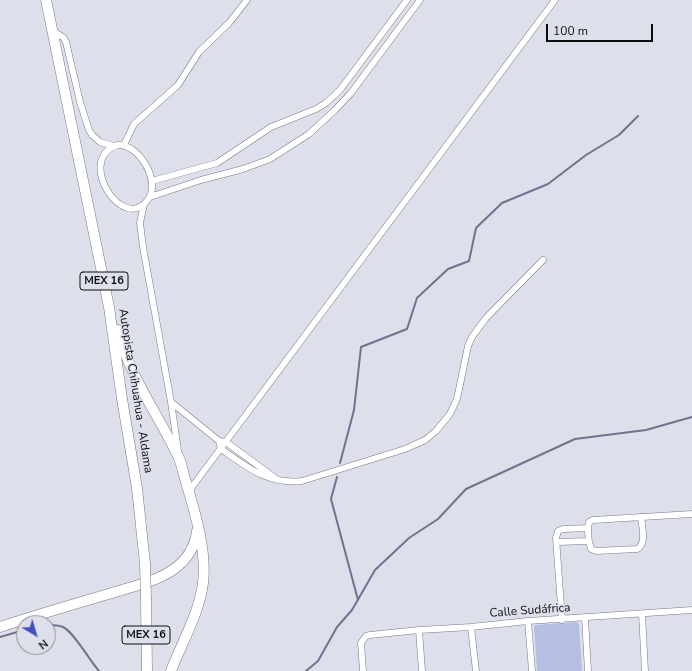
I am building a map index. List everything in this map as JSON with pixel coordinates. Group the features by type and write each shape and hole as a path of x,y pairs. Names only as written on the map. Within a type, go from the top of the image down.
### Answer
{"highway":[{"name":"Autopista Chihuahua - Aldama","path":"46,0 104,284 136,488 145,564 147,671"},
{"path":"104,284 121,341 135,378 179,457 197,526 204,572 201,593 194,616 171,671"},
{"path":"0,626 131,587 164,575 184,561 196,541 197,526"}],"street":[{"path":"124,145 134,124 178,85 199,52 229,23 247,0"},
{"path":"152,182 216,163 271,128 326,103 340,90 407,0"},
{"path":"179,457 171,402 141,232 141,216 144,204 150,197 201,180 243,169 270,159 309,134 351,93 420,0"},
{"path":"189,491 555,0"},
{"path":"52,30 64,38 66,42 80,102 89,130 100,142 114,146 124,145 134,151 144,162 149,171 152,182 150,197"},
{"path":"114,146 106,152 101,162 101,173 105,188 111,196 125,208 134,208 144,204"},
{"path":"219,441 221,449 258,474 280,481 302,481 363,463 405,449 425,440 436,431 450,414 457,399 468,346 472,337 486,318 543,260"},
{"path":"171,402 219,441 226,442 280,481"},
{"path":"641,517 643,543 637,549 596,551 591,549 588,541 588,528 590,522 593,520 641,517 692,515"},
{"path":"562,620 557,542 558,531 563,529 588,528"},
{"path":"557,542 588,541"},
{"name":"Calle Sudáfrica","path":"363,671 361,643 366,636 370,635 692,610"},
{"path":"642,614 645,671"},
{"path":"584,618 588,671"},
{"path":"528,622 532,671"},
{"path":"471,627 476,671"},
{"path":"419,630 422,671"}],"shaded area":[{"path":"577,622 579,624 582,671 537,671 535,625"}],"waterway":[{"path":"340,463 354,410 361,347 407,329 417,298 448,269 469,261 476,228 502,203 548,184 586,155 619,135 638,116"},
{"path":"306,671 318,661 337,627 352,610 375,570 409,538 438,519 466,489 575,439 646,430 692,417"},
{"path":"337,477 331,499 358,600"},
{"path":"56,625 68,630 99,671"},
{"path":"0,637 16,632"}]}
